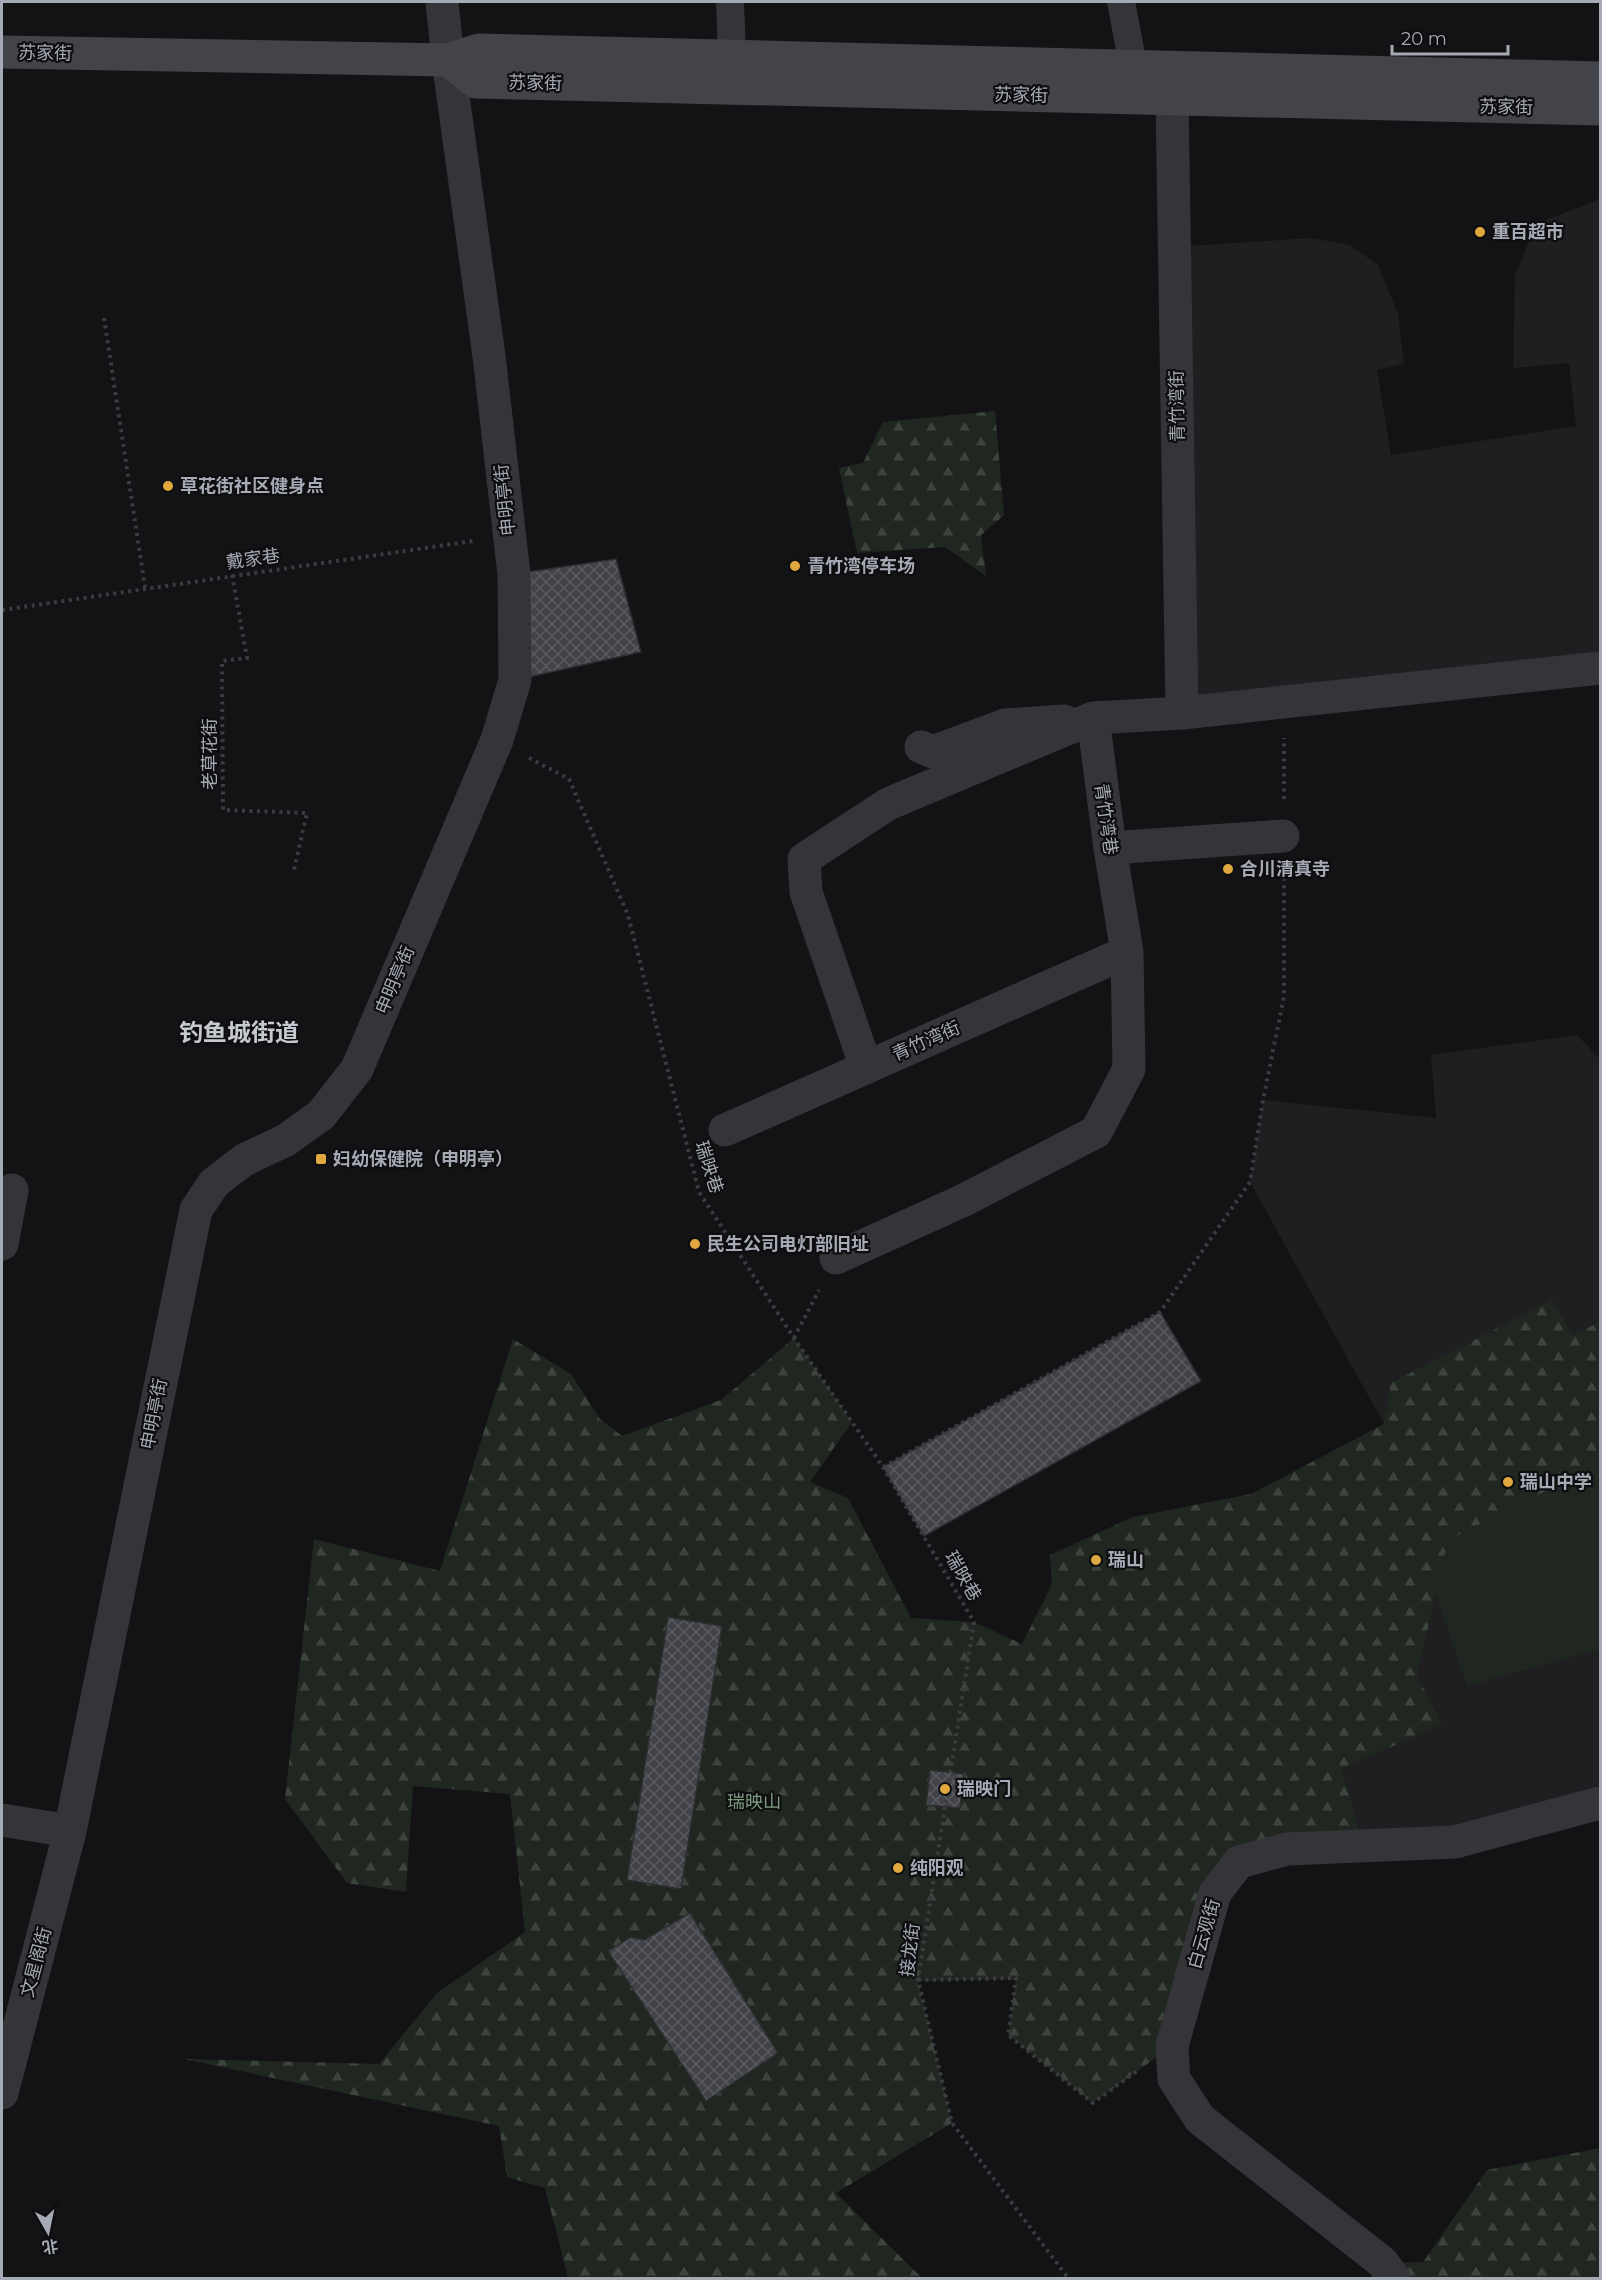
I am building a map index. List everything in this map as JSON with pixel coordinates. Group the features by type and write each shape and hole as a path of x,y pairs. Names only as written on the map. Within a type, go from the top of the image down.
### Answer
{"main road":[{"name":"苏家街","path":"2,52 448,60 479,50 1600,78"},
{"name":"苏家街","path":"448,60 476,82 1600,109"}],"street":[{"name":"申明亭街","path":"70,1831 196,1210 214,1183 244,1160 286,1140 321,1115 357,1069 497,740 515,680 513,574 509,536 489,356 442,2"},
{"path":"730,2 732,55"},
{"path":"1120,2 1133,66"},
{"name":"青竹湾街","path":"1172,99 1182,713"},
{"path":"921,747 933,752 1005,725 1182,713 1600,668"},
{"path":"866,1067 806,892 804,859 888,804 1092,718"},
{"name":"青竹湾巷","path":"836,1258 962,1201 1096,1132 1129,1069 1127,952 1092,718"},
{"path":"1110,848 1283,836"},
{"name":"青竹湾街","path":"725,1130 1127,952"},
{"path":"2,1244 12,1190"},
{"name":"白云观街","path":"1394,2278 1382,2262 1200,2119 1174,2079 1172,2046 1215,1893 1239,1862 1287,1849 1455,1842 1600,1803"},
{"path":"2,1820 70,1831"},
{"name":"文星阁街","path":"2,2093 70,1831"}],"path":[{"path":"104,318 145,587"},
{"name":"戴家巷","path":"2,610 145,587 509,536"},
{"name":"老草花街","path":"232,575 247,658 222,661 224,810 307,813 293,874"},
{"name":"瑞映巷","path":"497,740 569,779 628,915 699,1192 794,1338 883,1467 974,1622"},
{"path":"883,1467 1160,1312 1250,1182 1263,1100 1284,996 1286,949"},
{"path":"794,1338 836,1258"},
{"name":"接龙街","path":"974,1622 918,1980 952,2123 1068,2278"},
{"path":"918,1980 1016,1978 1008,2035 1093,2103 1172,2046"}],"shaded area":[{"path":"1600,199 1600,668 1182,713 1174,247 1311,238 1350,245 1378,265 1398,314 1404,364 1377,370 1391,455 1576,426 1569,363 1513,368 1515,275 1536,224"},
{"name":"瑞山中学","path":"1577,1035 1600,1059 1600,1803 1364,1847 1342,1769 1443,1724 1417,1676 1448,1540 1250,1182 1263,1100 1436,1118 1431,1055"}],"green space":[{"path":"995,411 1004,515 981,535 986,576 945,547 857,553 839,468 863,463 883,422"},
{"name":"瑞映山","path":"1552,1300 1573,1335 1600,1322 1600,1464 1448,1540 1417,1676 1443,1724 1342,1769 1364,1847 1239,1862 1172,2046 1093,2103 1008,2035 1016,1979 918,1981 952,2123 836,2193 922,2278 568,2278 545,2188 507,2177 499,2126 184,2059 379,2064 437,1993 525,1932 510,1794 413,1786 406,1892 347,1883 285,1799 314,1539 440,1571 513,1339 571,1374 600,1419 622,1436 721,1400 794,1338 852,1422 810,1482 848,1498 911,1618 974,1622 1022,1644 1052,1584 1050,1555 1133,1517 1251,1494 1384,1424 1391,1383"},
{"path":"1600,1464 1600,1649 1467,1686 1436,1593 1448,1540"},
{"path":"1600,2148 1600,2278 1394,2278 1382,2263 1423,2262 1487,2170"}],"building":[{"path":"616,559 641,652 515,680 514,574"},
{"path":"1160,1312 1201,1381 924,1536 883,1467"},
{"path":"668,1617 722,1626 681,1889 627,1880"},
{"name":"瑞映门","path":"930,1770 964,1774 960,1808 926,1805"},
{"path":"690,1913 778,2053 706,2101 608,1951 631,1937 644,1940"}],"place":[{"name":"重百超市","path":"1480,232"},
{"name":"草花街社区健身点","path":"168,486"},
{"name":"青竹湾停车场","path":"795,566"},
{"name":"合川清真寺","path":"1228,869"},
{"name":"妇幼保健院（申明亭）","path":"321,1159"},
{"name":"民生公司电灯部旧址","path":"695,1244"},
{"name":"瑞山中学","path":"1508,1482"},
{"name":"瑞山","path":"1096,1560"},
{"name":"瑞映门","path":"945,1789"},
{"name":"纯阳观","path":"898,1868"}],"district":[{"name":"钓鱼城街道","path":"239,1032"}]}
